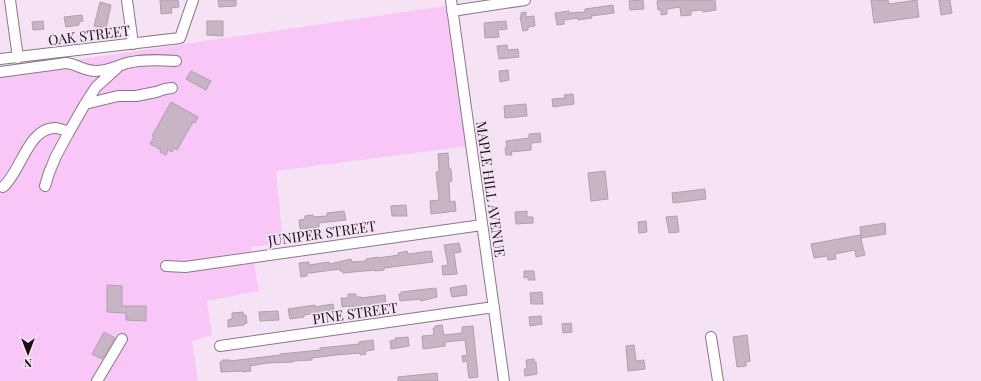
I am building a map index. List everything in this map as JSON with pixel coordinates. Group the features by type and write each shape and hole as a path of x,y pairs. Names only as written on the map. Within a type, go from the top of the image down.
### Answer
{"street":[{"path":"10,0 18,58"},
{"path":"127,0 133,44"},
{"name":"OAK STREET","path":"0,59 180,38 193,0"},
{"name":"MAPLE HILL AVENUE","path":"451,0 504,381"},
{"path":"452,11 525,0"},
{"path":"0,72 66,63 94,71 147,60 176,61"},
{"path":"45,186 49,173 68,132 85,104 96,87 120,66"},
{"path":"85,104 118,96 136,96 172,88"},
{"path":"3,187 11,179 34,138 52,128 58,128 68,132"},
{"name":"JUNIPER STREET","path":"166,266 185,267 482,225"},
{"name":"PINE STREET","path":"220,346 494,307"},
{"path":"711,337 718,381"},
{"path":"98,381 122,338"}],"shaded area":[{"path":"452,5 469,146 276,171 283,243 251,247 259,291 207,301 212,335 192,341 198,381 0,381 0,71"}],"building":[{"path":"160,0 178,0 179,7 171,8 172,13 161,14"},
{"path":"218,0 236,0 236,6 219,7"},
{"path":"643,0 644,9 630,10 629,1"},
{"path":"715,0 716,10 703,12 702,10 691,11 691,15 681,16 680,7 667,9 667,14 661,15 661,10 658,10 657,1"},
{"path":"871,0 888,0 889,4 917,0 919,17 874,23"},
{"path":"939,0 950,0 952,13 941,15"},
{"path":"100,2 111,5 106,28 94,26"},
{"path":"613,5 614,13 591,16 592,18 578,20 578,18 564,20 564,24 557,25 555,13 569,11 569,13 585,12 585,9"},
{"path":"526,12 526,17 534,16 535,26 528,27 528,30 523,31 520,17 521,13"},
{"path":"82,15 83,21 79,22 79,25 66,27 64,17"},
{"path":"43,21 44,29 33,30 32,22"},
{"path":"207,21 223,21 223,36 207,35"},
{"path":"506,21 507,29 498,30 499,37 485,38 484,23"},
{"path":"507,45 508,50 518,49 519,57 499,59 497,46"},
{"path":"508,70 509,80 500,82 499,71"},
{"path":"191,71 211,81 206,90 186,79"},
{"path":"573,94 574,104 553,107 552,99 565,98 564,95"},
{"path":"171,102 198,117 195,123 193,122 177,150 174,148 172,152 168,150 166,155 160,152 161,150 150,144 154,137 152,136"},
{"path":"526,104 527,116 505,118 504,106"},
{"path":"540,133 541,142 531,143 531,150 511,152 512,155 506,155 506,141 529,138 529,134"},
{"path":"448,153 449,169 451,169 452,181 449,182 450,202 455,201 456,211 431,214 430,201 439,200 436,172 439,170 438,154"},
{"path":"605,171 608,199 591,201 588,173"},
{"path":"705,189 706,199 673,203 672,193"},
{"path":"406,205 407,216 392,216 391,206"},
{"path":"344,211 346,220 319,223 319,227 300,229 299,220 305,219 305,216 327,216 327,213"},
{"path":"527,211 527,217 533,217 533,223 516,224 515,212"},
{"path":"677,216 679,232 669,233 666,217"},
{"path":"646,221 647,232 639,233 638,222"},
{"path":"885,223 886,234 861,238 860,227"},
{"path":"860,235 865,255 856,257 855,250 835,254 836,259 828,260 827,256 814,258 811,244"},
{"path":"459,243 461,252 454,253 457,274 443,275 442,266 448,265 444,245"},
{"path":"407,251 408,254 431,251 433,262 384,268 384,270 375,271 343,273 340,269 307,273 307,276 301,277 299,263 309,262 309,265 329,262 330,264 351,259 352,262 366,261 366,259 399,255 398,253"},
{"path":"524,271 534,271 535,280 528,280 528,277 524,278"},
{"path":"107,285 122,286 122,306 146,306 146,321 126,320 126,313 107,312"},
{"path":"466,285 467,295 452,297 450,288"},
{"path":"436,288 437,297 421,301 421,299 400,301 399,294 401,294 401,292"},
{"path":"542,292 543,304 531,304 530,293"},
{"path":"348,294 356,294 356,297 361,298 385,295 386,305 357,308 349,308 349,306 342,307 341,298 348,298"},
{"path":"333,304 334,310 290,319 288,309"},
{"path":"278,311 279,320 260,321 259,312"},
{"path":"243,312 243,315 246,315 247,323 244,325 228,327 228,320 232,319 232,313"},
{"path":"541,316 542,324 530,326 529,317"},
{"path":"571,323 572,332 563,333 562,324"},
{"path":"442,325 444,335 462,333 462,327 473,326 478,377 469,378 467,361 463,362 462,356 467,355 465,340 445,342 445,346 423,349 422,336 434,335 433,328 435,328 435,326"},
{"path":"104,332 115,338 102,359 92,354"},
{"path":"747,335 750,361 746,362 746,366 737,367 733,337"},
{"path":"408,337 409,346 391,349 390,341 395,340 395,338"},
{"path":"373,340 374,350 365,351 366,354 336,355 312,358 312,360 267,363 250,366 251,371 221,372 220,362 222,362 222,360 230,361 320,350 320,348 359,344 359,342"},
{"path":"634,345 636,361 644,360 645,369 628,371 626,346"},
{"path":"534,359 534,362 536,362 537,374 525,376 524,369 527,369 526,360"},
{"path":"437,373 438,381 398,381 398,377"}]}
